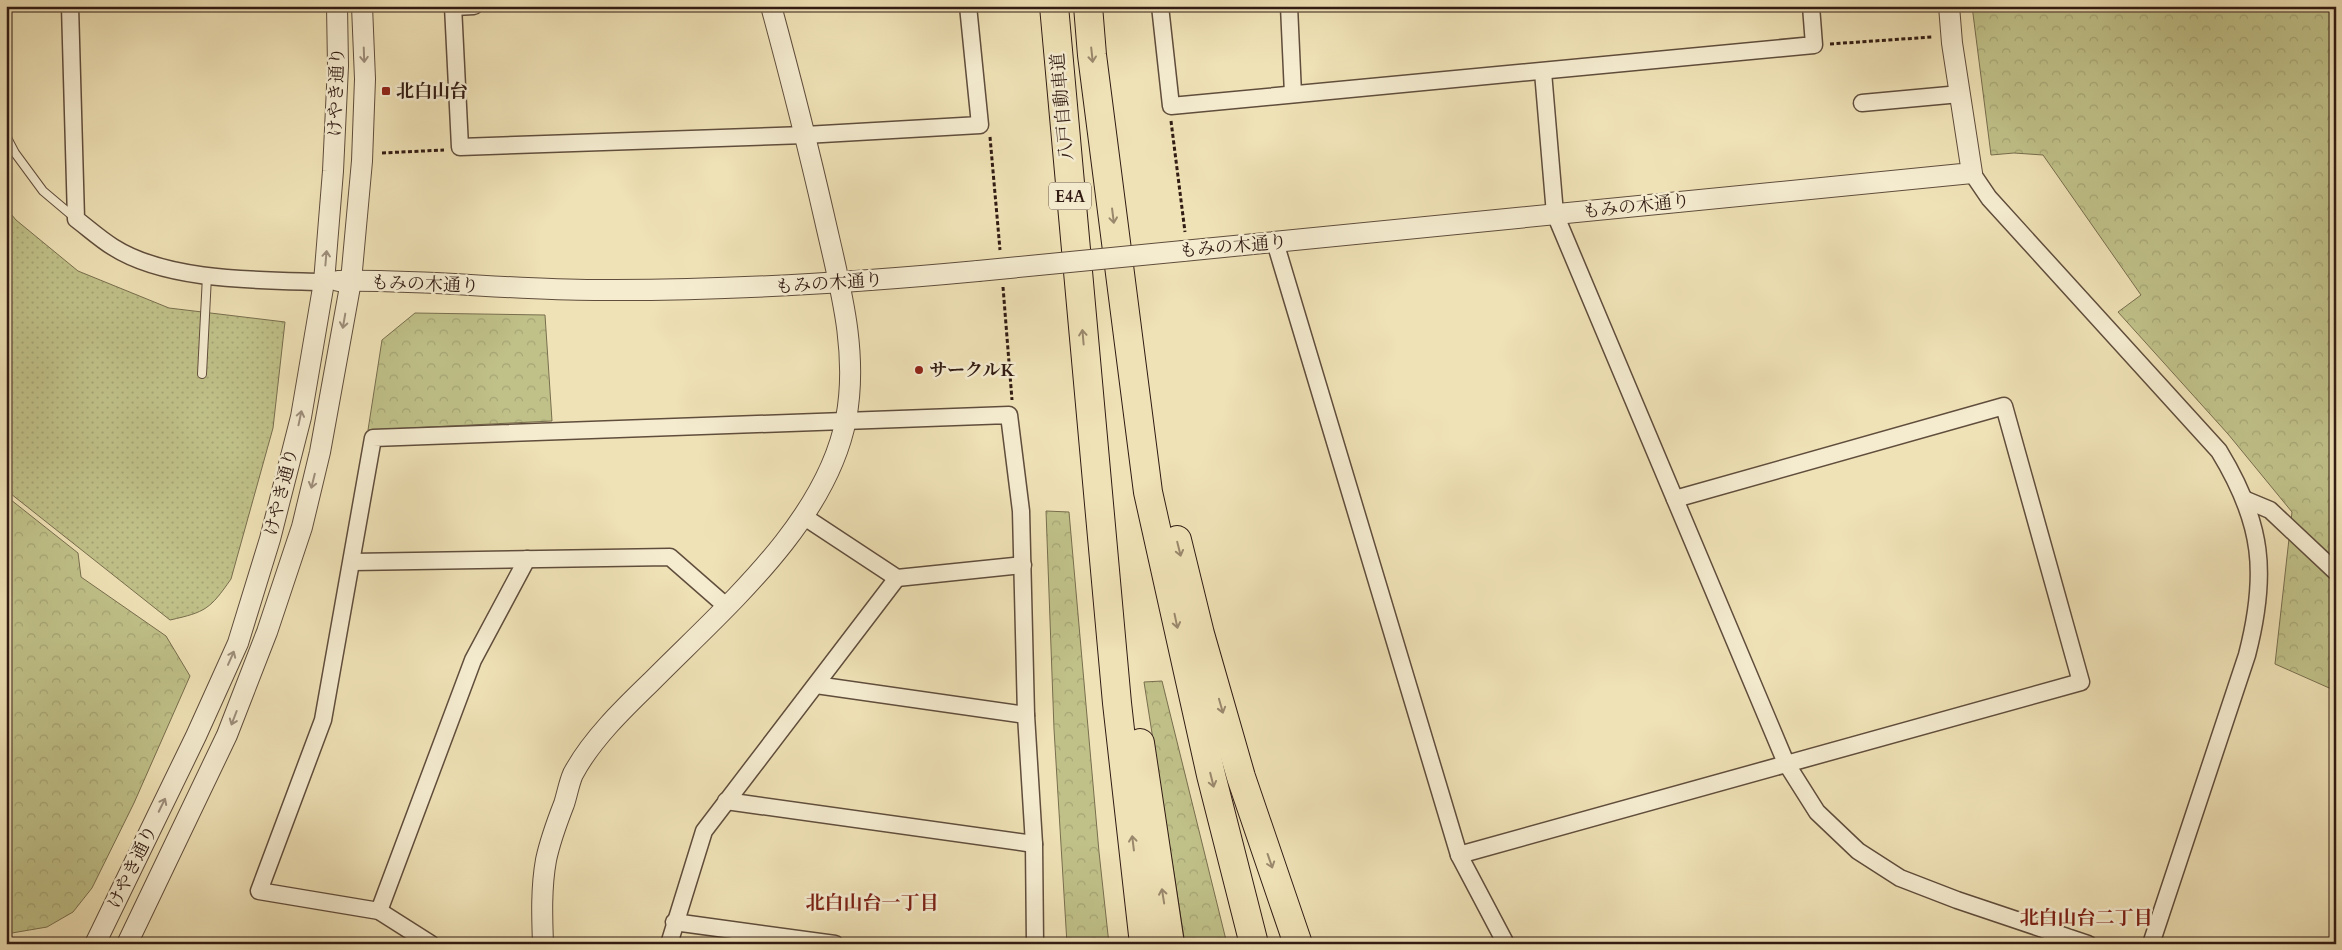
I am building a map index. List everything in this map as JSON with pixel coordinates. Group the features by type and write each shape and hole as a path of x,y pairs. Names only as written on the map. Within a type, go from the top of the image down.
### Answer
{"highway":[{"name":"八戸自動車道","path":"1054,6 1088,386"},
{"name":"八戸自動車道","path":"1088,6 1093,65 1125,314"},
{"path":"1125,314 1148,492 1206,756 1254,944"},
{"path":"1125,314 1162,481 1200,634 1241,777 1298,944"},
{"path":"1088,386 1117,704 1144,944"},
{"path":"1088,386 1170,944"}],"street":[{"path":"70,6 76,219 114,248 149,262 207,276 324,282"},
{"name":"けやき通り","path":"95,944 196,736 238,644 270,539 301,417 324,282 333,171 338,66 338,6"},
{"name":"けやき通り","path":"127,944 228,735 267,632 302,527 320,452 351,281 362,160 365,80 362,6"},
{"path":"474,6 454,7 460,147 805,135 980,125 968,6"},
{"path":"544,944 542,901 546,859 573,775 609,723 726,606 781,546 816,498 828,474 846,420 850,390 850,350 846,311 805,135 772,6"},
{"path":"1160,6 1171,106 1814,45 1811,6"},
{"path":"1289,6 1293,94"},
{"path":"1949,6 1952,43 1972,173 1990,198 2219,451 2246,500 2256,532 2260,572 2256,618 2247,654 2151,944"},
{"path":"1544,72 1555,214 1786,763 1818,812 1858,851 1900,878 1958,900 2088,944"},
{"path":"1862,103 1960,94"},
{"name":"もみの木通り","path":"324,282 351,281 593,290 700,290 840,284 978,271 1184,242 1275,242 1972,173"},
{"path":"1275,242 1459,855 1506,944"},
{"path":"1459,855 2081,682 2004,406 1675,499"},
{"path":"431,944 379,911 259,890 323,720 373,438 1009,415 1021,511 1026,715 1034,844 1035,944"},
{"path":"2246,500 2270,510 2336,572"},
{"path":"803,516 897,578 1023,565"},
{"path":"352,562 670,557 726,606"},
{"path":"379,911 473,660 527,559"},
{"path":"670,944 674,922 704,831 897,578"},
{"path":"816,685 1026,715"},
{"path":"726,801 1034,844"},
{"path":"674,922 835,944"}],"lane":[{"path":"6,136 15,153 43,191 76,219"},
{"path":"202,374 207,276"}],"path":[{"path":"1814,45 1932,36"},
{"path":"1171,106 1170,116 1184,242"},
{"path":"382,153 450,150 460,147"}],"green space":[{"path":"1972,6 2336,6 2336,691 2275,664 2292,512 2228,434 2118,312 2141,295 2043,155 2014,153 1991,155"},
{"path":"6,208 16,220 78,271 169,308 285,322 273,428 231,579 218,597 200,611 170,620 6,490"},
{"path":"415,313 545,315 552,421 368,430 382,340"},
{"path":"6,496 78,553 81,577 166,636 190,676 134,803 92,888 73,912 47,927 6,934"},
{"path":"1046,511 1069,512 1109,944 1067,944 1054,729"},
{"path":"1162,681 1227,944 1185,944 1144,682"}],"place":[{"name":"北白山台","path":"386,91"},
{"name":"サークルK","path":"919,370"}],"district":[{"name":"北白山台一丁目","path":"872,902"},
{"name":"北白山台二丁目","path":"2086,917"}]}
